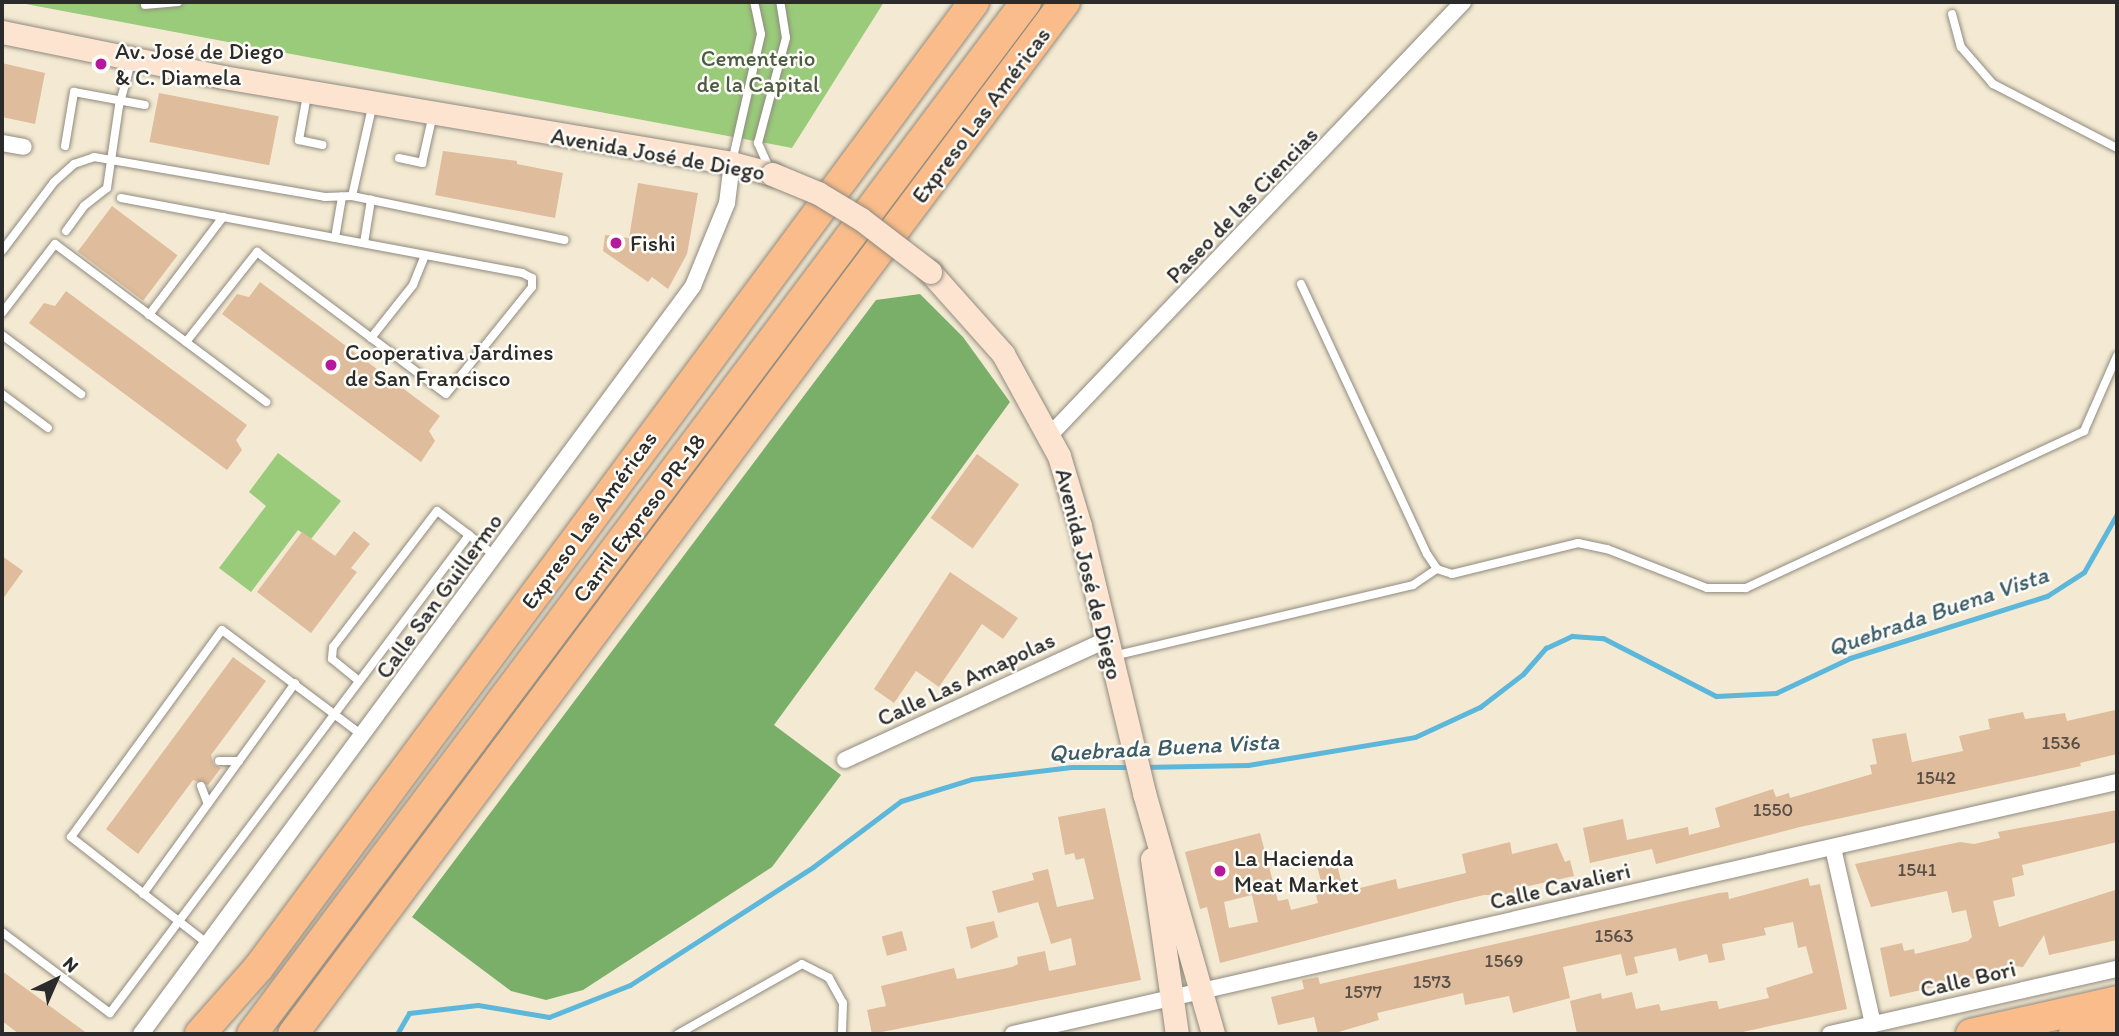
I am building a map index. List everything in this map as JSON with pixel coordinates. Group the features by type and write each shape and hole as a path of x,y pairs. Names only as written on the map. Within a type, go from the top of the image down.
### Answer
{"highway":[{"name":"Expreso Las Américas","path":"200,1034 259,967 974,2"},
{"name":"Carril Expreso PR-18","path":"252,1034 1026,2"},
{"name":"Expreso Las Américas","path":"293,1034 1065,2"},
{"path":"1971,1034 2117,1001"},
{"path":"2074,1034 2117,1024"}],"street":[{"name":"Paseo de las Ciencias","path":"1049,436 1463,2"},
{"name":"Avenida José de Diego","path":"2,32 308,92 732,163 772,174 818,193 861,219 930,272 1003,354 1049,436 1080,526 1144,793 1213,1034"},
{"path":"2,143 24,147"},
{"name":"Calle San Guillermo","path":"141,1034 496,557 693,286 727,203 732,163"},
{"name":"Calle Las Amapolas","path":"845,760 1108,649"},
{"name":"Calle Cavalieri","path":"1013,1034 2117,782"},
{"name":"Avenida José de Diego","path":"1144,793 1169,998 1177,1034"},
{"path":"1833,848 1873,1024"},
{"name":"Calle Bori","path":"1830,1034 2117,969"}],"lane":[{"path":"145,5 178,2"},
{"path":"732,163 761,34 754,2"},
{"path":"772,174 758,143 786,38 780,2"},
{"path":"1952,15 1961,47 1993,84 2117,148"},
{"path":"65,231 84,206 107,188 132,58"},
{"path":"65,146 74,92 145,105"},
{"path":"308,92 299,139 322,145"},
{"path":"335,237 373,103"},
{"path":"399,158 422,163 433,114"},
{"path":"2,251 54,182 74,164 94,157 371,200 565,240"},
{"path":"121,198 522,273 532,278 532,287 446,394 257,252 186,342"},
{"path":"364,243 371,200"},
{"path":"149,315 223,217"},
{"path":"2,313 55,244 266,402"},
{"path":"371,338 413,285 425,255"},
{"path":"1301,284 1437,569 1452,574 1578,543 1607,549 1707,588 1746,588 2084,431 2117,356"},
{"path":"2,335 80,394"},
{"path":"2,394 48,428"},
{"path":"358,680 332,659 333,647 437,511 496,557"},
{"path":"2,932 110,1013 333,712 469,535"},
{"path":"1108,649 1413,585 1437,569"},
{"path":"208,944 71,837 222,630 363,736"},
{"path":"143,894 295,683"},
{"path":"219,761 239,761"},
{"path":"201,786 208,804"},
{"path":"678,1034 802,964 830,978 843,1003 842,1034"}],"green space":[{"name":"Cementerio de la Capital","path":"15,2 884,2 792,148"},
{"path":"920,294 963,337 1010,402 774,725 841,775 772,867 583,990 546,1000 511,991 412,917 876,300"},
{"path":"278,453 341,501 311,539 298,530 251,592 219,568 266,506 249,492"}],"building":[{"path":"2,63 45,73 35,124 2,117"},
{"path":"159,93 279,116 269,165 149,142"},
{"path":"443,151 517,161 517,164 563,173 555,218 435,195"},
{"path":"638,183 698,193 687,254 668,289 652,277 648,282 603,251 605,235 629,238"},
{"path":"112,206 177,255 143,301 78,252"},
{"name":"Cooperativa Jardines de San Francisco","path":"260,282 440,416 429,431 435,441 421,462 222,314 237,294 249,297"},
{"path":"66,291 247,425 236,440 242,450 227,470 29,323 44,303 55,306"},
{"path":"977,454 1019,485 973,548 931,518"},
{"path":"354,531 370,544 351,568 357,572 311,633 257,592 302,532 335,556"},
{"path":"2,556 23,571 2,600"},
{"path":"950,572 1018,618 1003,639 982,624 939,687 916,671 894,703 874,689"},
{"path":"233,657 266,681 211,755 214,765 221,768 208,785 193,780 138,854 106,829"},
{"path":"2115,710 2117,754 2080,763 2081,766 1800,827 1656,864 1652,849 1590,863 1583,828 1623,819 1627,840 1688,827 1689,835 1720,827 1715,808 1773,789 1776,797 1789,793 1790,798 1872,774 1870,765 1877,764 1872,739 1906,733 1912,762 1963,751 1959,736 1990,729 1988,719 2023,712 2025,719 2065,713 2067,721"},
{"path":"1105,808 1141,980 872,1034 867,1010 886,1006 881,986 954,968 957,979 1012,967 1018,964 1017,957 1045,951 1049,971 1076,965 1071,938 1051,944 1038,902 998,913 992,891 1034,880 1032,873 1048,869 1057,907 1094,899 1084,858 1076,860 1074,853 1065,855 1058,817"},
{"path":"2117,810 2117,842 2022,865 2024,875 2012,878 2015,896 1993,901 1999,927 2115,890 2117,940 2049,955 2044,935 2023,967 2006,965 2007,971 1890,997 1880,948 1902,943 1904,951 1914,949 1915,954 1968,941 1972,937 1966,910 1952,913 1947,891 1871,907 1855,864 1960,842 1974,844 2000,838 1998,832"},
{"path":"1260,833 1278,901 1288,899 1291,910 1318,903 1316,895 1324,893 1316,862 1335,857 1344,892 1396,879 1398,889 1466,873 1462,854 1510,842 1512,854 1557,843 1565,862 1570,860 1574,876 1520,888 1521,896 1506,899 1505,895 1484,895 1220,963 1207,907 1200,909 1185,852","holes":["1252,895 1258,922 1229,928 1224,902"]},
{"path":"1808,878 1810,886 1820,884 1847,1009 1734,1034 1577,1034 1570,1001 1601,993 1602,999 1632,992 1636,1009 1659,1004 1661,1011 1711,1001 1717,1001 1719,1009 1769,998 1766,988 1813,973 1806,946 1798,948 1793,922 1764,928 1766,935 1722,944 1725,960 1709,963 1707,954 1679,961 1676,948 1634,957 1638,973 1626,976 1621,954 1563,967 1570,998 1513,1013 1509,996 1465,1005 1463,993 1377,1013 1379,1020 1332,1034 1318,1034 1314,1017 1278,1025 1271,997 1304,989 1302,980 1318,977 1320,984 1719,893 1728,892 1729,899"},
{"path":"994,921 998,937 971,949 966,927"},
{"path":"902,931 907,950 887,956 882,936"},
{"path":"2,971 88,1034 19,1034 2,1021"}],"waterway":[{"name":"Quebrada Buena Vista","path":"1142,767 1248,765 1415,737 1480,707 1523,674 1546,648 1572,636 1603,638 1716,696 1776,693 1850,658 2047,596 2084,572 2117,514"},
{"name":"Quebrada Buena Vista","path":"397,1034 409,1013 478,1005 549,1017 630,985 813,867 901,801 972,779 1071,767 1133,767"}],"place":[{"name":"Av. José de Diego & C. Diamela","path":"101,64"},
{"name":"Fishi","path":"616,243"},
{"name":"Cooperativa Jardines de San Francisco","path":"331,365"},
{"name":"La Hacienda Meat Market","path":"1220,871"}]}
